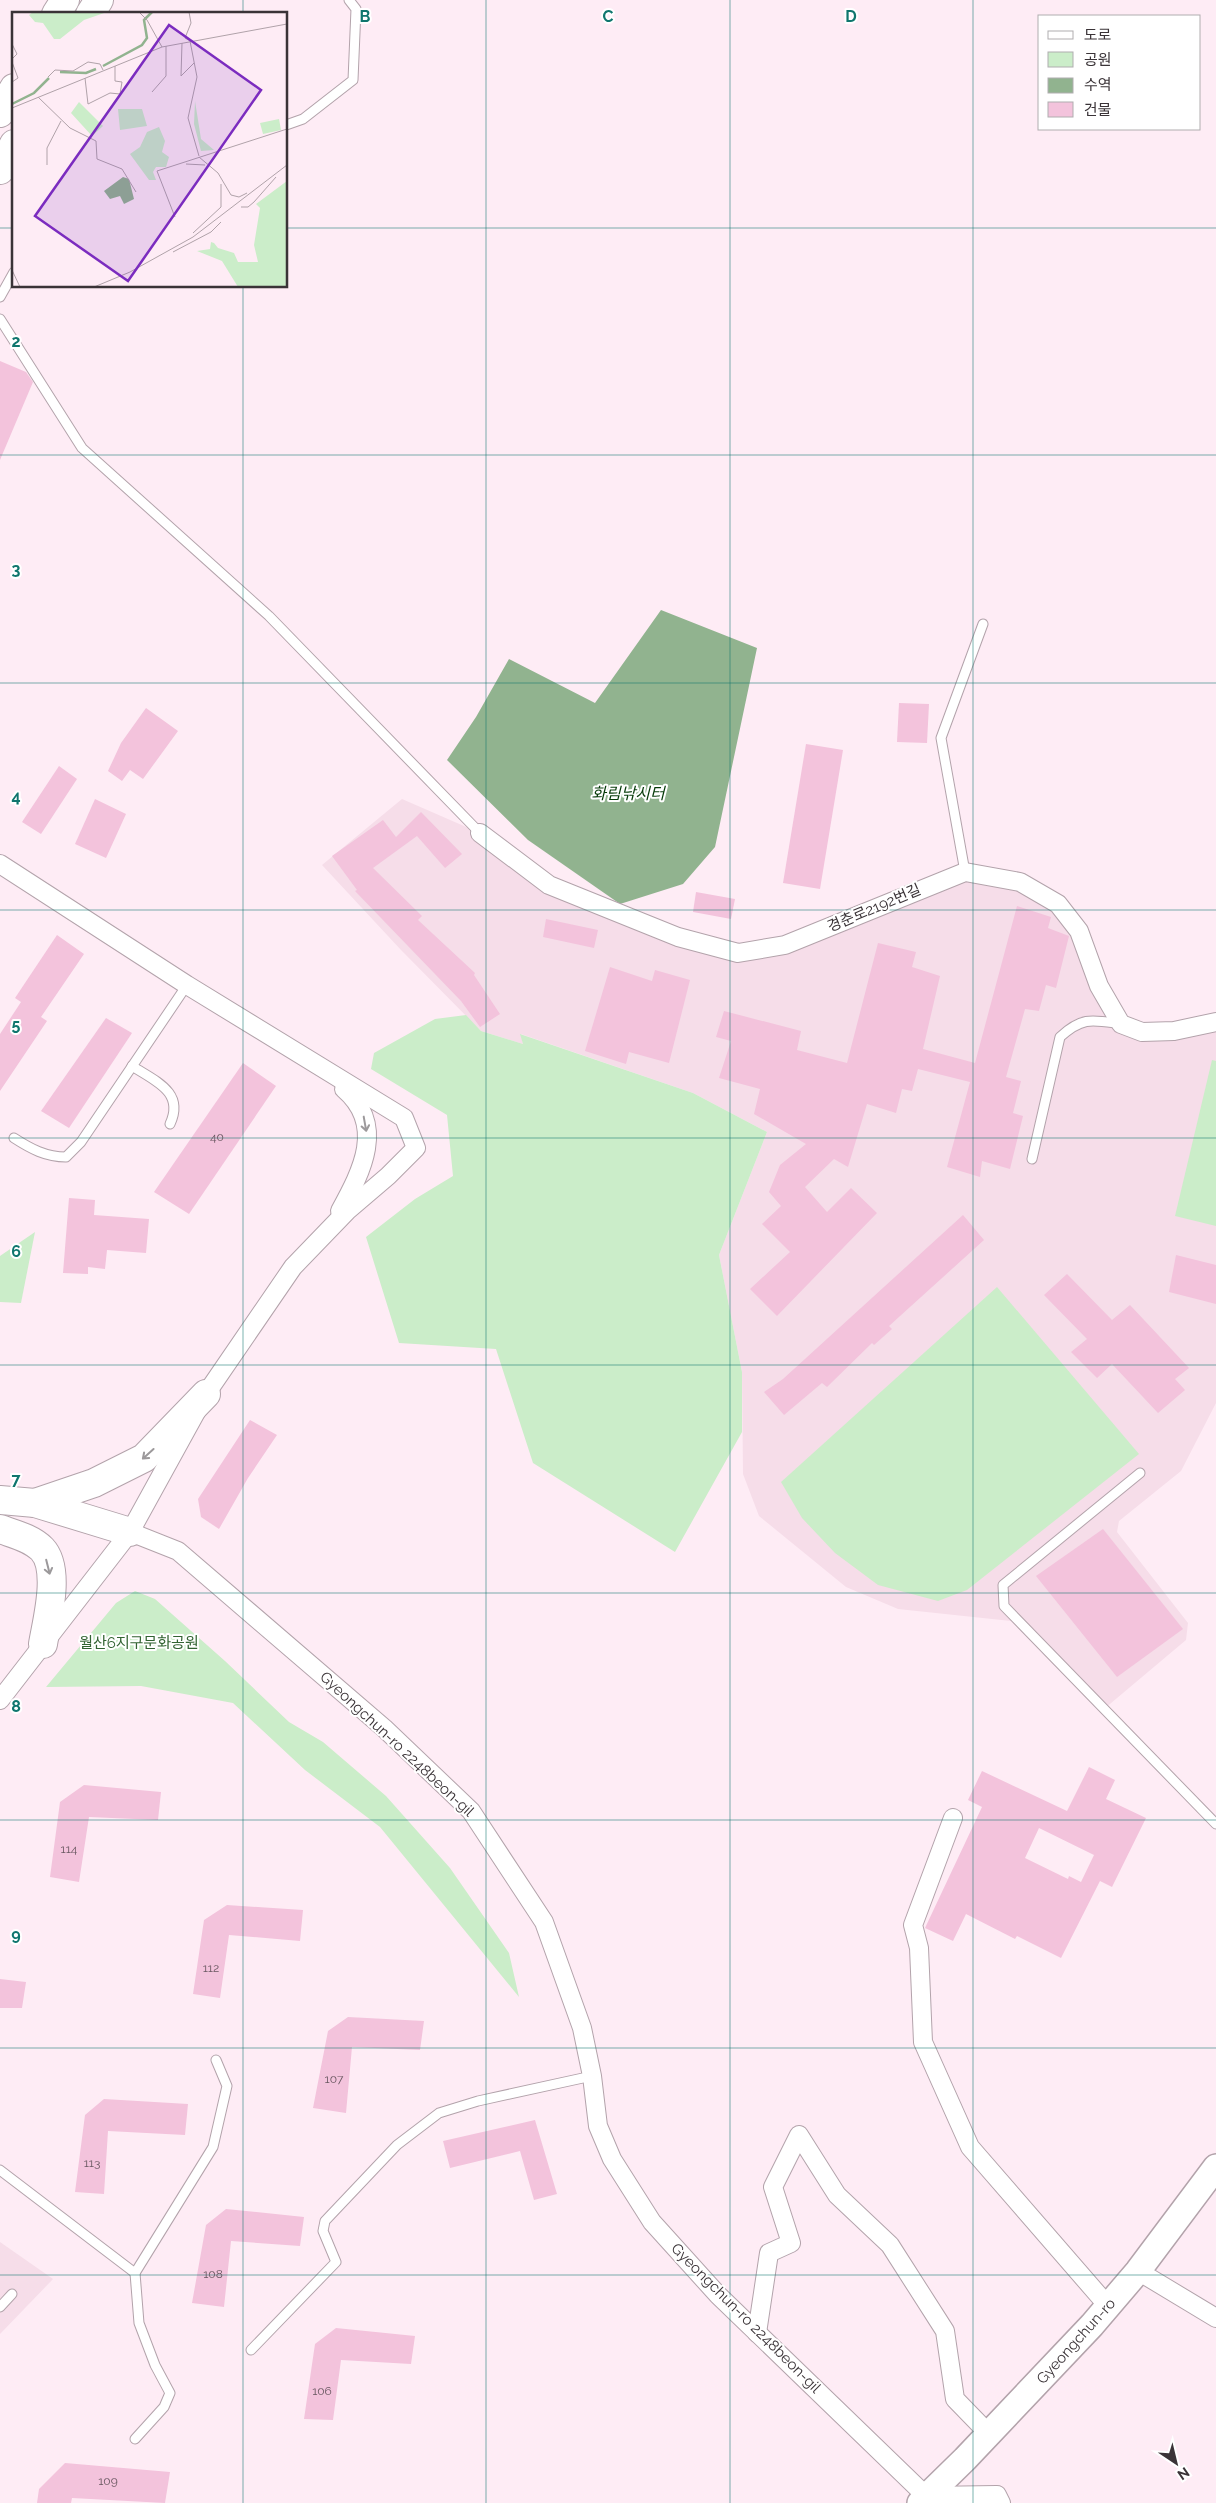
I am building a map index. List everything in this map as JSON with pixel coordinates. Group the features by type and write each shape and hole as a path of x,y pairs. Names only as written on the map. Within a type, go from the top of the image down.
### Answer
{"highway":[{"path":"57,12 65,0"},
{"path":"91,12 98,0"},
{"path":"0,113 12,92"},
{"path":"0,170 12,148"},
{"path":"35,1503 94,1483 144,1458 206,1394"},
{"path":"0,1500 35,1503 130,1532"},
{"path":"0,1521 44,1521 130,1532"},
{"path":"0,1529 27,1539 43,1550 50,1567 52,1592 43,1644"}],"street":[{"name":"경춘로2192번길","path":"480,833 549,885 678,937 738,953 785,946 965,872"},
{"path":"0,864 187,986 404,1118 416,1148 330,1228 293,1268 206,1394 130,1532 0,1700"},
{"path":"965,872 1020,882 1058,904 1079,931 1098,986 1121,1024 1142,1032 1174,1030 1216,1022"},
{"path":"313,1062 357,1100 366,1123 366,1156 353,1188 330,1228"},
{"name":"Gyeongchun-ro 2248beon-gil","path":"130,1532 178,1551 384,1728 471,1811 544,1922 582,2028 592,2076 598,2126 612,2159 652,2222 718,2295 923,2500"},
{"path":"953,1818 913,1924 919,1948 923,2042 970,2147 1108,2306"},
{"path":"757,2333 769,2253 791,2243 773,2187 799,2135 838,2195 890,2245 935,2315 945,2331 955,2399 990,2434"},
{"name":"Gyeongchun-ro","path":"923,2500 990,2434 1108,2306 1138,2271 1216,2167"},
{"path":"1138,2271 1216,2318"},
{"path":"923,2500 997,2496 1002,2503"}],"lane":[{"path":"288,124 303,119 353,80 356,9 348,0"},
{"path":"0,297 12,276"},
{"path":"0,318 82,448 269,616 480,833"},
{"path":"965,872 941,738 983,624"},
{"path":"14,1138 27,1147 50,1157 66,1157 81,1142 187,986"},
{"path":"1032,1159 1060,1037 1074,1025 1091,1019 1121,1024"},
{"path":"132,1066 166,1088 174,1101 176,1112 170,1124"},
{"path":"1140,1473 1003,1585 1004,1606 1216,1824"},
{"path":"135,2439 164,2407 170,2393 155,2365 139,2322 135,2273 213,2147 227,2086 216,2060"},
{"path":"251,2350 336,2262 323,2231 325,2221 397,2145 440,2113 478,2100 592,2076"},
{"path":"0,2170 135,2273"},
{"path":"0,2307 12,2294"}],"shaded area":[{"path":"402,799 480,833 549,885 738,953 965,872 1058,904 1121,1024 1216,1022 1216,1403 1181,1471 1119,1521 1117,1532 1188,1623 1186,1640 1104,1709 1020,1622 898,1609 846,1587 759,1516 743,1474 742,1372 719,1255 767,1132 693,1093 521,1034 523,1044 481,1031 401,950 322,865"},
{"path":"0,2242 53,2279 0,2334"}],"green space":[{"path":"466,1015 481,1031 523,1044 520,1034 693,1093 767,1132 719,1255 742,1372 742,1432 675,1552 533,1463 496,1349 399,1343 366,1237 415,1199 453,1176 447,1115 371,1069 374,1053 435,1019"},
{"path":"1212,1060 1216,1061 1216,1226 1175,1216"},
{"path":"35,1232 21,1303 0,1302 0,1256"},
{"path":"997,1287 1139,1454 967,1590 938,1601 878,1585 835,1553 802,1518 781,1482"},
{"name":"월산6지구문화공원","path":"135,1591 155,1599 225,1661 289,1722 323,1742 386,1796 450,1868 509,1953 519,1997 380,1827 305,1770 233,1703 141,1686 46,1687 116,1603"}],"water":[{"name":"화림낚시터","path":"661,610 757,648 715,847 683,884 620,904 528,840 447,760 476,717 509,659 595,703"}],"building":[{"path":"0,361 26,372 33,382 0,460"},
{"path":"899,703 929,704 927,743 897,742"},
{"path":"146,708 178,731 143,779 130,770 122,781 108,771 121,743"},
{"path":"806,744 843,750 820,889 783,883"},
{"path":"59,766 77,779 41,834 22,822"},
{"path":"95,799 126,814 106,858 75,844"},
{"path":"421,812 462,854 445,868 417,836 373,868 422,916 418,920 475,973 474,975 500,1014 480,1027 461,1001 355,891 357,890 332,856 383,820 396,837"},
{"path":"696,892 735,899 731,919 693,912"},
{"path":"1017,906 1051,917 1048,928 1069,936 1056,988 1046,985 1039,1011 1025,1009 1006,1077 1021,1081 1013,1113 1023,1116 1010,1169 982,1161 980,1177 947,1167 970,1082 918,1069 912,1091 902,1089 896,1113 867,1104 848,1167 834,1159 805,1187 827,1212 851,1188 877,1213 777,1316 750,1289 790,1252 762,1224 781,1206 769,1192 780,1165 806,1144 754,1114 760,1089 719,1078 731,1041 716,1037 724,1011 801,1031 797,1050 847,1063 878,943 916,952 912,967 940,976 923,1049 975,1063"},
{"path":"546,919 598,930 594,948 543,937"},
{"path":"57,935 84,954 41,1017 47,1021 0,1091 0,1034 21,1002 15,998"},
{"path":"610,967 652,981 655,970 690,980 669,1063 629,1052 626,1064 585,1051"},
{"path":"106,1018 132,1033 69,1128 41,1111"},
{"path":"243,1063 276,1086 189,1214 154,1192"},
{"path":"69,1198 95,1200 94,1215 149,1219 146,1253 107,1250 105,1269 88,1267 88,1274 63,1273"},
{"path":"963,1215 984,1240 889,1326 892,1329 874,1345 872,1343 827,1387 822,1383 784,1415 764,1392 783,1379"},
{"path":"1176,1255 1216,1265 1216,1304 1169,1292"},
{"path":"1067,1274 1112,1320 1130,1305 1189,1368 1175,1379 1185,1390 1158,1413 1112,1364 1097,1378 1071,1352 1087,1339 1044,1295"},
{"path":"250,1420 277,1435 248,1478 219,1529 201,1517 198,1499"},
{"path":"1103,1529 1183,1629 1117,1677 1036,1576"},
{"path":"1089,1767 1115,1780 1106,1799 1146,1818 1112,1887 1100,1881 1061,1958 1017,1936 1015,1939 966,1914 953,1941 925,1928 982,1807 968,1800 982,1771 1067,1811","holes":["1039,1828 1094,1855 1081,1882 1069,1876 1068,1879 1025,1858"]},
{"path":"84,1785 161,1792 158,1820 89,1817 79,1882 50,1877 60,1802"},
{"path":"227,1905 303,1910 300,1941 229,1935 220,1998 193,1994 204,1920"},
{"path":"0,1979 26,1982 22,2008 0,2008"},
{"path":"348,2017 424,2021 420,2050 352,2047 346,2113 313,2108 328,2031"},
{"path":"104,2099 188,2104 185,2135 108,2131 104,2194 75,2192 85,2115"},
{"path":"535,2120 557,2194 534,2200 520,2151 450,2168 443,2141"},
{"path":"226,2209 304,2217 300,2246 231,2241 224,2307 192,2303 206,2225"},
{"path":"336,2328 415,2336 411,2364 341,2360 333,2420 304,2419 315,2344"},
{"path":"65,2463 170,2472 165,2503 72,2498 71,2503 37,2503 39,2489"}]}
